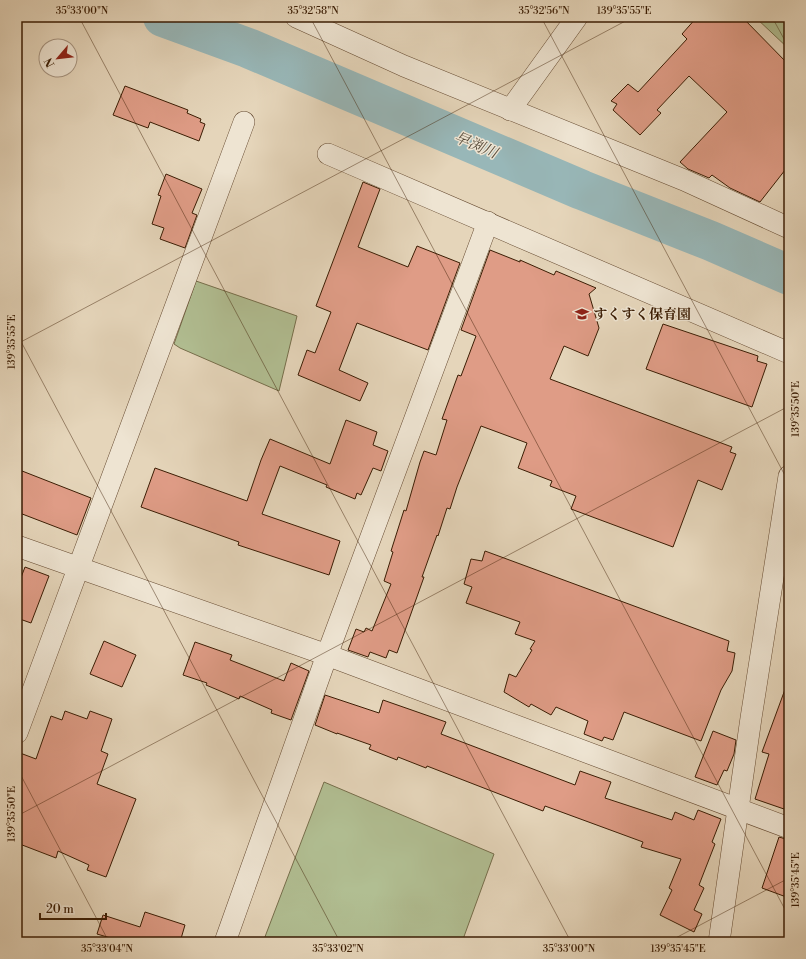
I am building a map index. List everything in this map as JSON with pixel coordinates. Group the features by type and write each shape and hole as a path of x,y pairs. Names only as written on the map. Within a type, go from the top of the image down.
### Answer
{"street":[{"path":"296,17 404,66 684,180 789,228"},
{"path":"510,110 577,17"},
{"path":"17,733 244,122"},
{"path":"328,154 789,353"},
{"path":"225,942 327,655 488,222"},
{"path":"718,942 789,476"},
{"path":"17,546 327,655 789,828"}],"green space":[{"path":"755,17 789,17 789,49"},
{"path":"196,281 297,316 279,391 174,344"},
{"path":"324,782 494,854 462,942 263,942"}],"building":[{"path":"697,17 742,17 789,65 789,165 760,202 730,188 712,175 709,178 688,169 680,162 727,112 689,76 657,110 661,113 640,135 613,110 617,104 611,101 628,84 638,92 687,39 682,34"},
{"path":"125,86 188,110 187,113 201,119 200,122 205,124 199,141 150,122 148,128 113,115"},
{"path":"166,174 202,189 192,213 197,215 185,248 160,239 164,228 152,224 161,196 158,195"},
{"path":"363,182 380,189 358,247 408,267 417,246 460,263 428,350 357,323 339,370 368,383 360,401 298,375 307,350 315,353 331,312 316,306"},
{"path":"490,250 520,262 520,260 554,275 556,271 596,288 589,294 599,328 588,356 564,346 550,379 732,447 730,452 736,454 722,490 698,480 673,547 571,509 576,496 550,486 552,481 518,468 527,443 481,426 450,509 447,508 438,536 437,535 397,653 389,650 386,658 370,652 368,657 348,650 356,629 364,632 366,628 372,631 391,584 384,581 393,552 391,551 404,510 406,511 420,462 424,451 436,455 447,420 442,419 458,375 461,376 476,336 461,330"},
{"path":"663,324 758,356 757,361 767,364 752,407 646,369"},
{"path":"346,420 377,432 373,445 388,451 381,471 373,468 361,495 357,493 355,499 326,487 327,485 280,466 262,514 340,541 329,575 238,545 239,542 141,507 155,468 247,501 270,439 330,464"},
{"path":"17,469 91,498 77,535 17,512"},
{"path":"485,551 729,641 727,651 735,653 732,671 721,690 701,741 624,712 613,740 604,737 602,741 584,734 588,721 556,707 551,715 531,704 529,707 504,692 509,674 516,677 532,650 530,649 535,641 515,634 520,622 466,603 472,587 464,584 471,559 482,561"},
{"path":"25,567 49,576 31,623 17,618 17,588"},
{"path":"104,641 136,655 122,687 90,674"},
{"path":"195,642 232,655 230,660 284,681 291,663 309,671 291,720 271,713 272,710 240,696 239,699 206,685 207,683 183,675"},
{"path":"787,684 789,685 789,794 784,809 755,799 769,754 762,752"},
{"path":"325,695 379,713 383,700 446,722 441,734 575,785 580,771 611,782 605,798 672,820 675,812 694,820 698,810 721,819 712,842 715,844 699,885 704,888 694,910 702,914 694,932 660,915 672,890 669,888 681,859 641,847 643,842 545,806 543,811 427,766 426,768 398,757 397,760 369,749 371,745 315,725"},
{"path":"65,711 87,719 90,711 112,719 101,751 108,754 97,784 136,799 106,877 87,870 89,865 58,851 56,858 17,843 17,762 20,753 36,759 51,716 62,720"},
{"path":"713,731 736,740 734,754 727,771 724,770 717,785 695,777"},
{"path":"779,837 789,840 789,898 762,888"},
{"path":"145,912 185,925 180,942 124,942 97,934 103,915 140,927"}],"waterway":[{"name":"早渕川","path":"163,17 248,48 582,190 711,241 789,275"}],"place":[{"name":"すくすく保育園","path":"582,314"}]}
